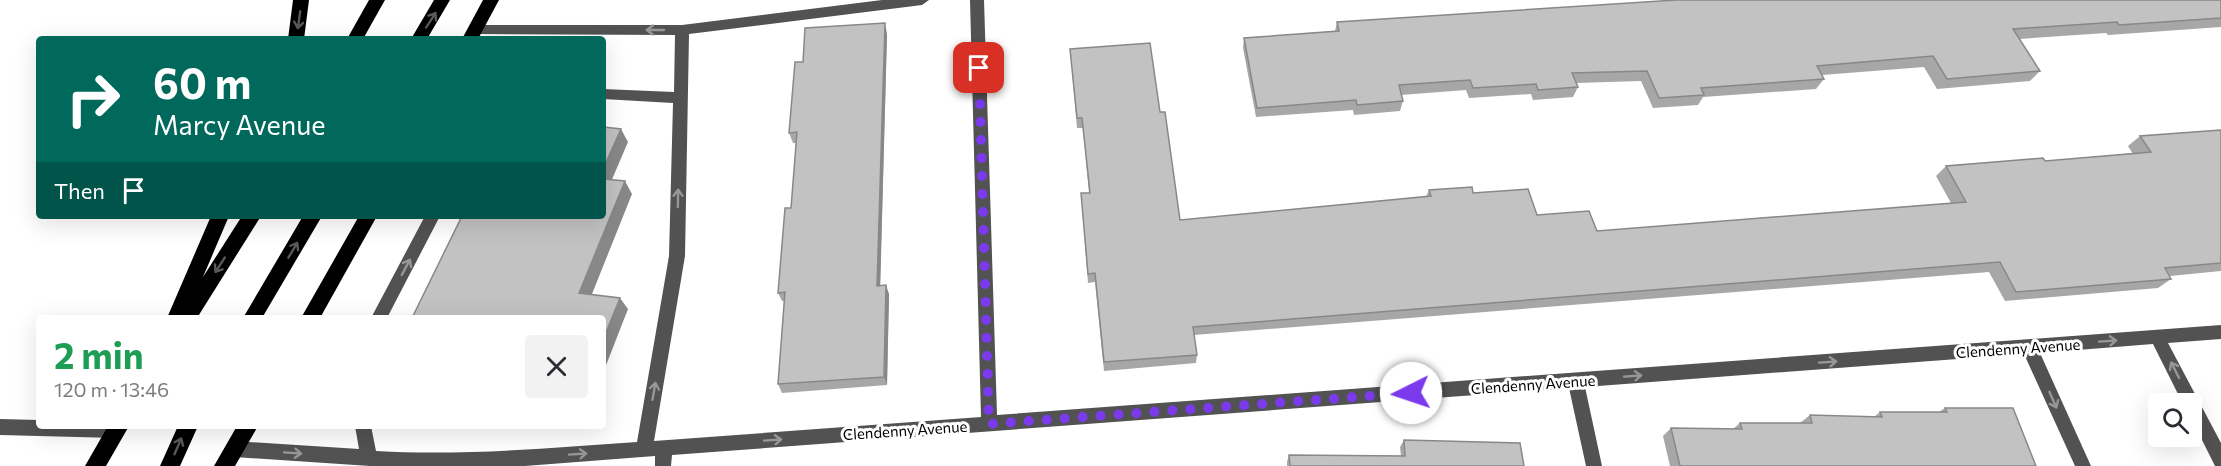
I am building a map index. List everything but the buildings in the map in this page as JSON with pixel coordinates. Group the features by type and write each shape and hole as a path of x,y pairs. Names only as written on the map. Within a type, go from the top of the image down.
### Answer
{"highway":[{"path":"296,36 301,0"},
{"path":"357,36 377,0"},
{"path":"421,36 442,0"},
{"path":"472,34 491,0"},
{"path":"177,315 219,219"},
{"path":"189,315 250,219"},
{"path":"254,315 311,219"},
{"path":"312,315 366,219"},
{"path":"95,466 116,429"},
{"path":"170,466 187,429"},
{"path":"229,458 246,429"}],"street":[{"path":"472,34 682,30 922,0"},
{"path":"977,0 989,424"},
{"path":"644,449 677,256 682,30"},
{"path":"606,94 680,98"},
{"path":"381,315 431,219"},
{"name":"Clendenny Avenue","path":"229,458 369,458 499,463 664,447 2221,332"},
{"path":"2157,337 2221,460"},
{"path":"2029,347 2083,466"},
{"path":"1575,381 1594,466"},
{"path":"0,427 36,427"},
{"path":"364,429 369,458"},
{"path":"663,466 664,447"}],"route":[{"path":"979,68 989,424 1411,393"}]}
